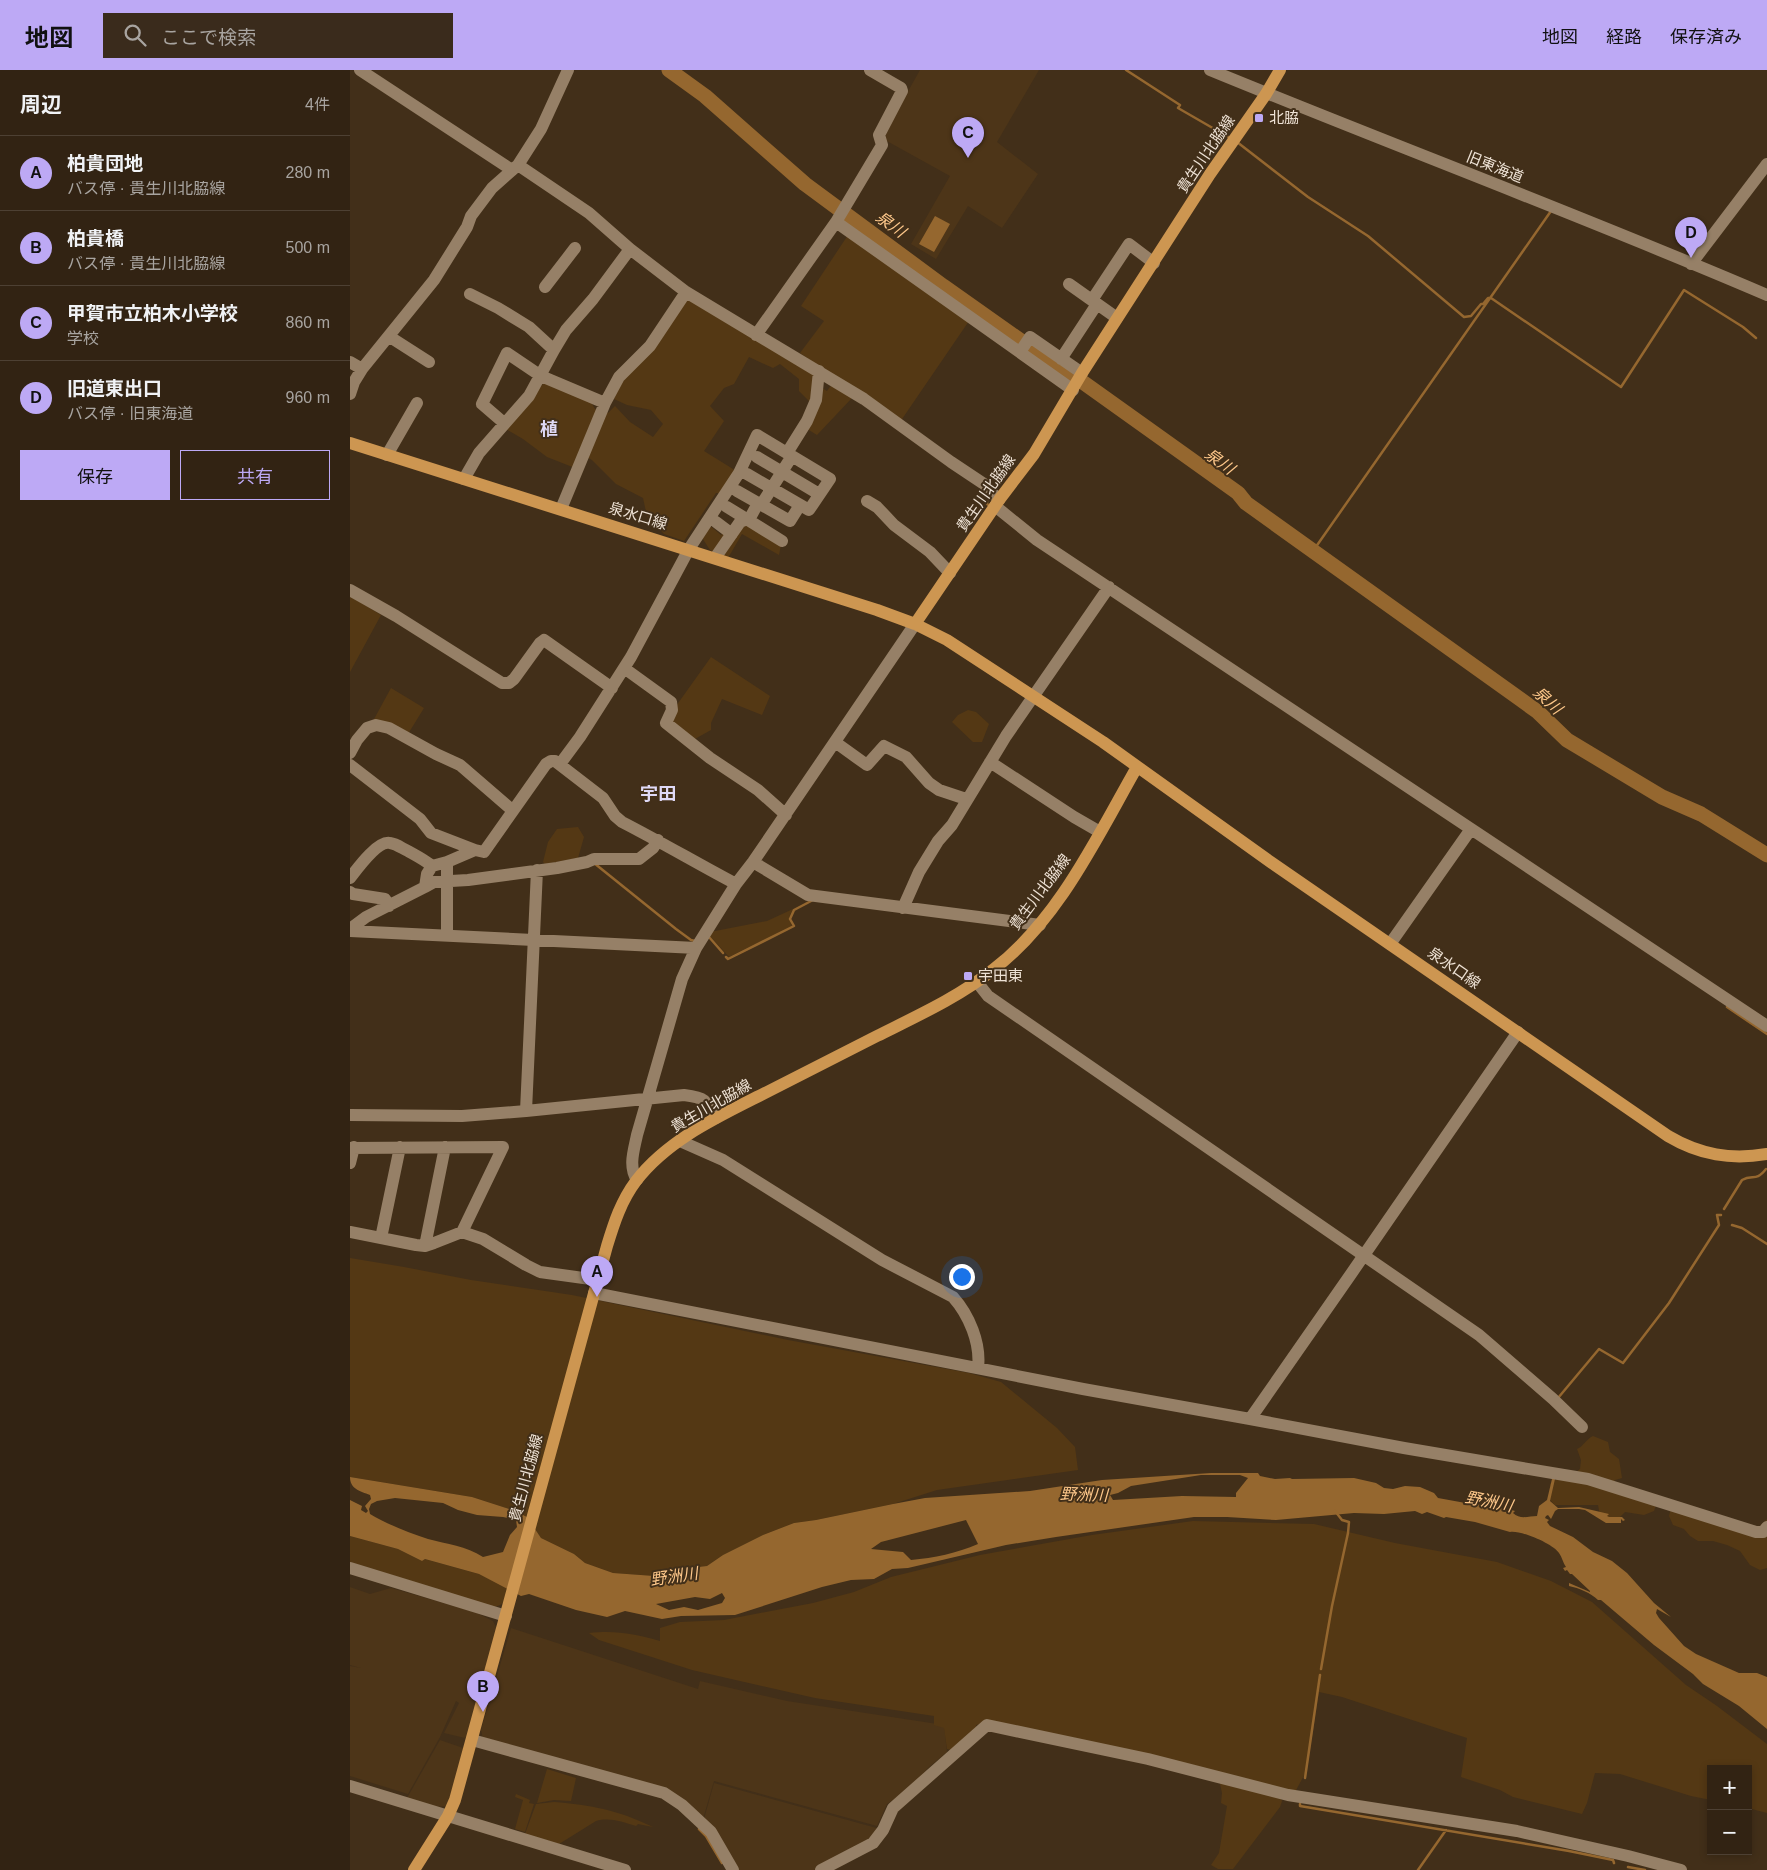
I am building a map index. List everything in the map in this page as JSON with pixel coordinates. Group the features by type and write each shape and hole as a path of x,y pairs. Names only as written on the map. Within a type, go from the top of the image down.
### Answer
{"main road":[{"name":"貴生川北脇線","path":"915,624 997,503 1034,454 1082,372 1210,174 1266,94 1280,70"},
{"name":"泉水口線","path":"350,443 689,549 915,624"},
{"path":"915,624 947,640 1034,696 1137,767"},
{"name":"貴生川北脇線","path":"414,1870 448,1816 455,1800 615,1220 637,1180 666,1151 716,1118 949,1000 977,982 1014,952 1040,924 1079,869 1137,767"},
{"name":"泉水口線","path":"1137,767 1390,944 1679,1142 1703,1152 1717,1155 1742,1157 1767,1154"}],"street":[{"path":"360,70 589,213 630,249 686,292 819,371 864,400 984,484 997,503 1037,540 1767,1026"},
{"path":"350,394 354,382 362,370 434,280 467,227 471,216 492,188 515,167 542,129 568,70"},
{"path":"756,335 840,215 882,145 880,135 902,92 901,88 870,70"},
{"name":"旧東海道","path":"1210,70 1767,295"},
{"path":"1692,264 1767,164"},
{"path":"840,215 1073,390"},
{"path":"1061,358 1130,244 1154,263"},
{"path":"545,287 575,248"},
{"path":"464,479 479,453 529,396 566,330 593,299 630,249"},
{"path":"1069,284 1117,318"},
{"path":"561,509 605,403 619,377 650,346 686,292"},
{"path":"470,294 529,327 554,350"},
{"path":"390,337 429,362"},
{"path":"1020,352 1030,337 1082,372"},
{"path":"504,423 482,404 507,353 541,376 605,403"},
{"path":"350,362 362,370"},
{"path":"715,558 740,522 747,519 763,502 782,472 816,400 819,371"},
{"path":"387,455 417,404"},
{"path":"560,764 580,738 624,668 689,549 739,473 757,435 830,479 809,510 747,474"},
{"path":"757,457 820,494"},
{"path":"737,491 790,521 800,504"},
{"path":"867,501 877,507 894,525 930,552 950,573"},
{"path":"728,507 782,541"},
{"path":"716,522 732,534"},
{"path":"904,908 919,872 938,841 952,825 990,762 1109,587"},
{"path":"350,590 396,616 502,683 509,683 514,679 544,640 612,688"},
{"path":"637,1180 633,1174 632,1159 647,1098 682,979 696,948 736,884 786,815 915,624"},
{"path":"624,668 671,702 672,710 666,723 716,762 758,790 786,815"},
{"path":"350,753 357,740 367,728 376,725 388,728 436,754 460,764 512,810"},
{"path":"835,742 867,765 884,746 906,757 929,783 939,790 966,799"},
{"path":"350,765 420,819 431,833 484,852 512,810 546,764 551,761 560,764 603,798 615,816 622,822 736,884"},
{"path":"990,762 1067,813 1100,832"},
{"path":"1390,944 1471,828"},
{"path":"350,930 366,917 434,882 448,882 565,866 594,859 638,859 652,848 658,840"},
{"path":"351,876 375,849 385,843 400,847 426,860 432,866"},
{"path":"425,887 432,866 475,850"},
{"path":"447,862 447,935"},
{"path":"753,862 808,895 1040,924"},
{"path":"526,1111 537,870"},
{"path":"350,892 385,899 388,906"},
{"path":"350,930 696,948"},
{"path":"977,982 988,996 1478,1335 1553,1399 1582,1427"},
{"path":"1250,1419 1518,1032"},
{"path":"350,1115 462,1116 684,1095 701,1097 709,1105 716,1118"},
{"path":"680,1141 722,1160 882,1260 953,1297 959,1303 978,1344 980,1357 978,1368"},
{"path":"350,1163 352,1147 503,1147 462,1232 425,1246 350,1232"},
{"path":"381,1238 400,1147"},
{"path":"425,1246 445,1147"},
{"path":"462,1232 483,1239 540,1272 598,1280"},
{"path":"594,1293 1163,1404 1588,1479 1756,1532 1763,1532 1767,1527"},
{"path":"350,1568 507,1610"},
{"path":"821,1870 873,1843 883,1830 893,1808 987,1725 1148,1760 1288,1794 1517,1831 1681,1870"},
{"path":"472,1740 668,1795 682,1805 711,1832 733,1870"},
{"path":"350,1786 448,1816 590,1865 625,1870"}],"shaded area":[{"path":"920,70 1039,70 997,142 1038,174 1002,228 968,206 936,259 911,244 950,176 885,140 884,134"},
{"path":"848,235 969,321 900,422 800,353 824,321 801,306"},
{"path":"680,293 814,372 815,384 827,391 832,384 852,398 817,435 804,427 810,402 799,391 799,379 780,364 773,368 749,357 734,384 724,388 710,406 724,421 704,451 741,474 731,494 716,493 684,541 664,534 647,516 643,498 616,484 592,460 579,453 575,468 547,457 523,439 504,428 550,376 587,395 595,409 608,413 615,406 630,422 653,437 663,424 651,410 627,405 614,399 619,388"},
{"path":"739,520 781,545 779,555 742,534 728,558 710,550 701,536 708,524 721,535"},
{"path":"350,596 381,615 350,672"},
{"path":"711,657 770,696 762,715 722,699 711,723 711,730 693,740 671,721 676,706"},
{"path":"391,688 424,708 408,734 373,721"},
{"path":"968,710 976,712 989,724 982,742 973,742 952,722 958,715"},
{"path":"578,827 584,837 578,858 545,864 543,862 548,842 557,829"},
{"path":"793,909 789,918 792,926 729,957 710,936 710,932 767,921"},
{"path":"350,1258 471,1280 572,1295 788,1340 969,1373 1001,1382 1057,1428 1075,1447 1078,1470 937,1490 893,1504 794,1523 763,1535 723,1555 707,1566 689,1568 683,1578 613,1573 585,1563 574,1554 541,1538 527,1517 515,1511 472,1497 350,1477"},
{"path":"1593,1436 1608,1442 1610,1452 1619,1459 1622,1478 1615,1480 1613,1483 1657,1502 1654,1511 1644,1515 1625,1512 1618,1519 1600,1516 1598,1505 1555,1505 1549,1499 1552,1490 1550,1484 1560,1476 1570,1477 1580,1469 1581,1460 1577,1449"},
{"path":"1671,1508 1755,1531 1767,1519 1767,1568 1760,1570 1750,1565 1740,1551 1727,1545 1713,1541 1698,1541 1690,1536 1684,1529 1673,1525 1669,1516"},
{"path":"1193,1521 1314,1524 1395,1543 1497,1562 1551,1581 1592,1602 1686,1685 1767,1744 1767,1813 1752,1809 1752,1765 1707,1765 1707,1799 1620,1774 1595,1773 1582,1814 1513,1797 1500,1790 1461,1777 1467,1738 1342,1697 1319,1692 1307,1770 1295,1792 1279,1794 1282,1801 1280,1807 1233,1869 1218,1869 1211,1865 1219,1853 1227,1806 1221,1803 1222,1793 1219,1779 986,1723 976,1725 977,1730 951,1750 947,1749 944,1728 934,1725 934,1716 815,1698 692,1670 599,1640 589,1633 625,1633 660,1641 660,1628 680,1622 724,1620 813,1603 854,1592 891,1577 980,1555 1092,1535"},
{"path":"350,1536 398,1549 422,1561 425,1559 479,1574 509,1588 506,1598 501,1605 494,1607 350,1562"},
{"path":"350,1587 370,1594 391,1588 475,1612 493,1621 498,1631 469,1735 465,1738 444,1733 459,1703 456,1701 440,1737 408,1794 350,1776 350,1666 361,1668 350,1665"},
{"path":"511,1628 698,1689 700,1681 787,1701 944,1725 947,1752 928,1768 909,1789 887,1804 877,1826 714,1781 703,1819 674,1793 483,1739 481,1730"},
{"path":"440,1740 466,1749 447,1806 434,1807 407,1798"},
{"path":"547,1769 576,1778 571,1801 554,1800 537,1803"},
{"path":"714,1783 880,1829 877,1836 814,1870 738,1870 704,1819"},
{"path":"516,1794 530,1800 529,1803 534,1804 525,1832 515,1829 523,1800 515,1797"},
{"path":"554,1802 604,1809 628,1816 653,1827 601,1820 596,1821 559,1844 525,1834 536,1804"}],"water":[{"path":"935,216 950,224 934,252 919,244"},
{"name":"野洲川","path":"1211,1473 1258,1473 1260,1476 1275,1479 1354,1478 1376,1483 1384,1488 1420,1487 1434,1493 1438,1498 1471,1504 1498,1506 1515,1511 1513,1513 1516,1515 1525,1517 1537,1516 1539,1506 1547,1500 1552,1479 1555,1479 1550,1501 1558,1508 1579,1507 1609,1514 1607,1516 1609,1517 1622,1517 1625,1520 1621,1519 1621,1523 1606,1523 1585,1510 1558,1509 1551,1519 1548,1515 1545,1518 1549,1520 1547,1522 1550,1526 1573,1537 1593,1552 1612,1561 1627,1573 1654,1603 1671,1617 1657,1609 1656,1613 1659,1618 1684,1646 1696,1654 1739,1673 1757,1673 1767,1677 1767,1729 1739,1706 1703,1684 1601,1600 1585,1591 1569,1586 1569,1583 1590,1592 1572,1574 1567,1570 1565,1571 1563,1568 1566,1567 1556,1549 1536,1538 1521,1533 1510,1532 1475,1522 1444,1518 1427,1512 1422,1514 1415,1511 1384,1514 1354,1513 1276,1520 1194,1517 1006,1545 908,1568 892,1569 874,1579 851,1580 822,1587 735,1615 681,1616 662,1619 625,1611 607,1617 576,1610 529,1594 521,1596 479,1574 425,1559 422,1561 398,1549 350,1536 350,1500 362,1506 361,1510 366,1513 368,1511 365,1506 371,1499 370,1495 354,1487 350,1477 472,1497 515,1511 527,1517 541,1538 574,1554 585,1563 613,1573 682,1578 689,1568 707,1566 723,1555 763,1535 794,1523 925,1498 1030,1491 1102,1480","holes":["1201,1475 1240,1475 1248,1478 1236,1493 1236,1497 1182,1496 1113,1500 1110,1495 1131,1486","395,1498 443,1503 458,1510 477,1515 516,1520 517,1527 510,1535 503,1552 483,1557 463,1548 413,1534 377,1518 370,1514 369,1509 371,1504","966,1520 978,1544 945,1555 911,1560 903,1552 871,1549 881,1542","722,1593 725,1598 722,1603 698,1610 684,1607 669,1610 656,1604 695,1597 710,1599"]}],"waterway":[{"name":"泉川","path":"669,70 705,96 805,184 943,286 1084,383 1238,493 1246,503 1538,712 1567,740 1662,797 1701,814 1767,855"},
{"path":"1126,70 1180,105 1178,108 1230,138"},
{"path":"1237,142 1308,197 1368,236 1464,317 1471,316 1481,304 1488,298 1491,298"},
{"path":"1313,551 1551,211"},
{"path":"1491,298 1621,387 1684,290 1743,327 1756,338"},
{"path":"987,494 987,504 991,507"},
{"path":"594,863 676,929 695,941"},
{"path":"726,957 728,959 794,926 790,919 794,910 813,900"},
{"path":"709,937 723,953"},
{"path":"1727,1007 1767,1034"},
{"path":"1724,1209 1742,1180 1759,1176 1766,1169"},
{"path":"1558,1398 1599,1349 1623,1363 1669,1303 1719,1225 1717,1215 1721,1215"},
{"path":"1732,1225 1742,1228 1767,1244"},
{"path":"1321,1669 1349,1522 1342,1520 1335,1511"},
{"path":"1305,1778 1320,1675"},
{"path":"1300,1804 1300,1806 1569,1851 1613,1860 1614,1863"},
{"path":"699,1829 706,1836 722,1863"},
{"path":"1418,1870 1446,1830"},
{"path":"1628,1867 1645,1870"}],"place":[{"name":"北脇","path":"1259,118"},
{"name":"甲賀市立柏木小学校","path":"968,158"},
{"name":"旧道東出口","path":"1691,258"},
{"name":"宇田東","path":"968,976"},
{"name":"柏貴団地","path":"597,1297"},
{"name":"柏貴橋","path":"483,1712"}],"district":[{"name":"植","path":"549,429"},
{"name":"宇田","path":"658,794"}]}
